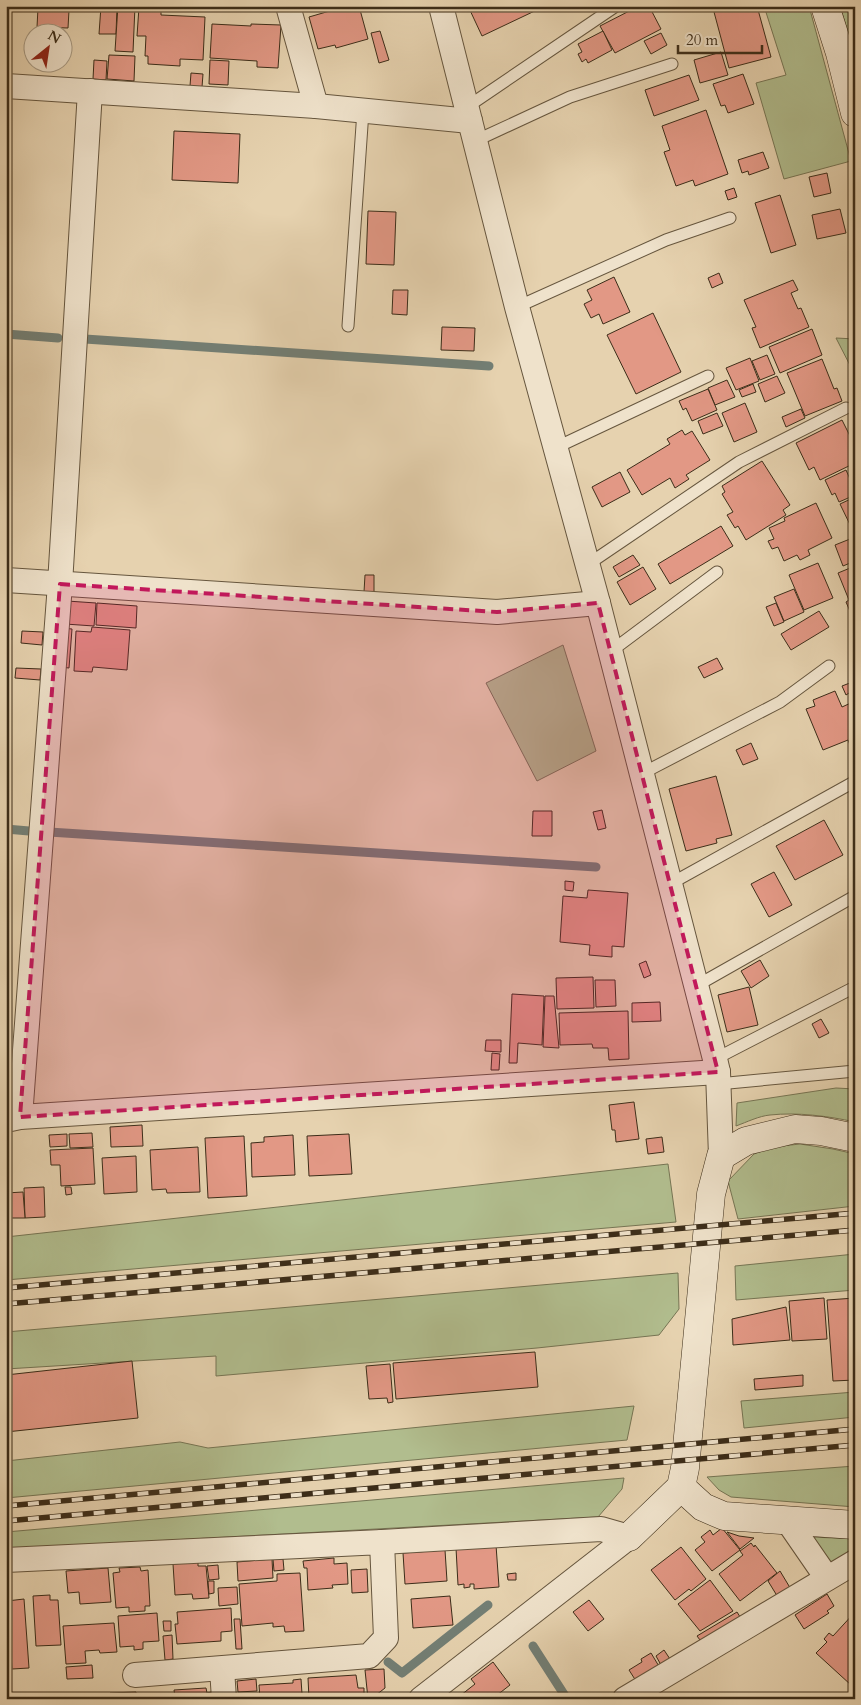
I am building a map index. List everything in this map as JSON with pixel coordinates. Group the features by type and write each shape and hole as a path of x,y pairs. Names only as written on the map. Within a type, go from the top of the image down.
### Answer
{"street":[{"path":"288,6 316,106"},
{"path":"421,1699 629,1537 681,1487 685,1468 711,1194 721,1156 717,1072 696,986 598,603 517,307 440,6"},
{"path":"825,6 855,113"},
{"path":"6,86 316,106 471,123"},
{"path":"90,91 60,584 13,1119 717,1072"},
{"path":"6,580 497,612 598,603"},
{"path":"721,1156 746,1140 795,1129 821,1131 855,1138"},
{"path":"681,1487 703,1507 724,1516 855,1525"},
{"path":"786,1520 827,1578"},
{"path":"6,1560 382,1542 601,1529 629,1537"},
{"path":"135,1676 369,1656 386,1638 382,1542"},
{"path":"626,1699 855,1562"},
{"path":"222,1668 224,1699"}],"lane":[{"path":"471,123 616,6"},
{"path":"471,123 570,97 672,64"},
{"path":"348,326 363,111"},
{"path":"517,307 666,240 730,218"},
{"path":"555,448 708,376"},
{"path":"587,564 739,462 846,408"},
{"path":"610,652 717,572"},
{"path":"642,774 780,702 829,666"},
{"path":"670,884 852,783"},
{"path":"696,986 855,896"},
{"path":"717,1072 851,989"},
{"path":"717,1072 855,1071"}],"highlighted area":[{"path":"60,584 497,612 598,603 718,1072 20,1117"}],"green space":[{"path":"764,6 809,6 851,161 784,179 756,83 786,75"},
{"path":"840,6 855,6 855,55"},
{"path":"836,338 855,339 855,375"},
{"path":"563,645 596,751 537,781 486,683"},
{"path":"836,1088 855,1089 855,1122 812,1115 780,1114 762,1117 736,1126 737,1103"},
{"path":"800,1144 855,1154 855,1206 738,1219 728,1181 754,1154 773,1147"},
{"path":"668,1164 676,1222 6,1280 6,1237"},
{"path":"855,1254 855,1290 736,1300 735,1266"},
{"path":"678,1273 679,1309 659,1335 537,1348 216,1376 216,1356 6,1369 6,1332"},
{"path":"855,1392 855,1417 744,1428 741,1401"},
{"path":"634,1406 627,1440 6,1498 6,1461 180,1442 208,1448"},
{"path":"855,1466 855,1507 731,1497 719,1490 707,1477"},
{"path":"624,1478 622,1489 598,1517 6,1549 6,1532"},
{"path":"812,1537 855,1539 855,1556 834,1565 807,1540"}],"building":[{"path":"101,6 117,7 116,34 99,34"},
{"path":"118,6 135,6 133,52 115,51"},
{"path":"347,6 359,6 368,39 336,48 335,45 318,49 309,17"},
{"path":"468,6 541,6 541,8 482,36"},
{"path":"639,6 649,6 661,29 615,53 600,26"},
{"path":"737,6 757,6 771,57 729,68 714,12"},
{"path":"139,7 161,8 161,15 205,17 203,60 180,59 180,66 148,64 148,56 145,56 146,36 137,36"},
{"path":"38,8 69,10 68,22 37,22"},
{"path":"6,10 9,10 7,52 6,52"},
{"path":"212,24 281,25 278,68 257,67 257,61 210,58"},
{"path":"380,31 389,60 379,63 371,33"},
{"path":"603,31 612,50 588,63 586,59 582,62 578,54 582,52 578,44"},
{"path":"661,33 667,45 651,54 644,41"},
{"path":"721,52 728,75 700,83 694,60"},
{"path":"109,55 135,56 134,81 107,79"},
{"path":"94,60 107,61 106,80 93,79"},
{"path":"210,60 229,61 228,85 209,84"},
{"path":"191,73 203,74 202,87 190,86"},
{"path":"743,74 754,104 728,113 725,105 721,106 713,84"},
{"path":"689,75 699,100 654,116 645,90"},
{"path":"706,110 728,174 695,186 693,180 676,186 664,152 670,150 662,126"},
{"path":"174,131 240,134 238,183 172,180"},
{"path":"763,152 769,168 749,175 748,171 742,173 738,160"},
{"path":"827,173 831,193 814,197 809,177"},
{"path":"734,188 737,197 728,200 725,191"},
{"path":"780,195 796,245 771,253 755,203"},
{"path":"840,209 846,233 817,239 812,215"},
{"path":"368,211 396,212 394,265 366,264"},
{"path":"719,273 723,283 712,288 708,278"},
{"path":"614,277 630,312 603,324 599,314 591,318 584,304 592,300 587,290"},
{"path":"793,280 798,290 791,293 798,309 801,308 809,327 760,348 752,328 756,327 744,300"},
{"path":"393,290 408,290 407,315 392,314"},
{"path":"653,313 681,372 636,394 607,335"},
{"path":"442,327 475,328 474,351 441,350"},
{"path":"812,329 822,355 780,373 769,347"},
{"path":"767,355 775,374 760,380 752,361"},
{"path":"750,358 759,381 736,390 726,368"},
{"path":"822,359 834,389 837,388 842,401 805,416 787,373"},
{"path":"777,376 785,393 765,402 758,384"},
{"path":"727,380 735,397 715,405 708,388"},
{"path":"753,384 756,392 742,397 739,390"},
{"path":"708,389 717,410 692,421 686,408 683,410 679,401"},
{"path":"745,403 757,432 734,442 722,413"},
{"path":"801,409 805,418 786,427 782,417"},
{"path":"717,413 723,426 703,434 698,421"},
{"path":"842,420 855,446 855,463 820,480 814,467 809,470 796,443"},
{"path":"682,430 685,435 692,431 710,460 686,475 689,479 675,488 670,478 642,495 627,470 670,444 667,439"},
{"path":"762,461 790,505 783,510 786,515 746,540 738,526 735,528 727,515 733,512 722,494 725,492 722,486"},
{"path":"846,470 850,479 855,476 855,495 839,502 835,493 832,495 825,480"},
{"path":"620,472 630,492 602,507 592,487"},
{"path":"855,497 855,535 840,504"},
{"path":"816,503 832,538 808,550 810,555 800,560 797,555 784,561 778,547 772,549 768,541 774,539 769,528 785,521 784,518"},
{"path":"721,526 733,546 670,584 658,564"},
{"path":"855,537 855,561 843,566 835,545"},
{"path":"633,555 640,565 619,577 613,567"},
{"path":"818,563 833,598 804,610 789,575"},
{"path":"855,566 855,623 846,602 849,600 838,573"},
{"path":"643,567 656,589 630,605 617,582"},
{"path":"365,575 374,575 374,593 364,592"},
{"path":"794,589 804,612 784,621 774,597"},
{"path":"67,601 96,603 94,626 65,624"},
{"path":"97,603 137,606 136,628 96,625"},
{"path":"776,603 784,622 774,626 766,607"},
{"path":"819,611 829,627 791,650 781,634"},
{"path":"92,627 130,630 127,670 93,667 92,672 74,671 76,631 91,632"},
{"path":"62,628 72,629 69,668 60,667"},
{"path":"22,631 43,632 42,645 21,643"},
{"path":"717,658 723,669 704,678 698,667"},
{"path":"16,668 41,669 40,680 15,678"},
{"path":"855,681 855,743 850,745 848,740 823,750 806,709 815,706 813,700 835,691 842,707 853,702 849,693 846,695 842,686"},
{"path":"751,743 758,759 743,765 736,750"},
{"path":"716,776 732,835 716,839 717,843 686,851 669,789"},
{"path":"602,810 606,828 598,830 593,812"},
{"path":"533,811 552,811 552,836 532,836"},
{"path":"824,820 843,855 795,880 776,846"},
{"path":"774,872 792,905 769,917 751,884"},
{"path":"565,881 574,882 573,891 565,890"},
{"path":"588,890 628,893 624,947 612,946 612,957 589,955 590,945 560,942 563,896 587,898"},
{"path":"760,960 769,976 751,988 741,971"},
{"path":"646,961 651,975 644,978 639,964"},
{"path":"593,977 594,1008 557,1009 556,978"},
{"path":"595,980 615,980 616,1006 596,1007"},
{"path":"749,987 758,1025 727,1032 718,995"},
{"path":"512,994 544,996 542,1045 518,1043 517,1063 509,1063"},
{"path":"545,996 554,996 559,1048 543,1047"},
{"path":"660,1002 661,1021 632,1022 632,1003"},
{"path":"628,1011 629,1059 609,1060 608,1048 593,1048 592,1044 560,1045 559,1013"},
{"path":"821,1019 829,1033 819,1038 812,1024"},
{"path":"486,1040 501,1040 501,1052 485,1051"},
{"path":"492,1053 500,1054 499,1070 491,1070"},
{"path":"634,1102 639,1139 616,1142 615,1130 612,1130 609,1105"},
{"path":"142,1125 143,1146 111,1147 110,1127"},
{"path":"92,1133 93,1147 70,1148 69,1134"},
{"path":"67,1134 67,1146 50,1147 49,1135"},
{"path":"349,1134 352,1174 309,1176 307,1136"},
{"path":"293,1135 295,1175 252,1177 251,1143 264,1142 264,1137"},
{"path":"244,1136 247,1196 208,1198 205,1138"},
{"path":"662,1137 664,1152 648,1154 646,1139"},
{"path":"198,1147 200,1192 167,1193 166,1189 152,1190 150,1150"},
{"path":"93,1148 95,1184 61,1186 60,1165 51,1165 50,1150"},
{"path":"136,1156 137,1192 104,1194 102,1158"},
{"path":"44,1187 45,1217 25,1218 24,1188"},
{"path":"65,1187 71,1187 72,1194 66,1195"},
{"path":"23,1192 25,1218 6,1218 6,1193"},
{"path":"824,1298 827,1339 792,1341 789,1301"},
{"path":"855,1298 855,1380 833,1381 827,1300"},
{"path":"786,1307 790,1340 733,1345 732,1319"},
{"path":"535,1352 538,1387 396,1399 393,1363"},
{"path":"132,1361 138,1418 6,1432 6,1375"},
{"path":"390,1364 393,1402 388,1403 387,1398 369,1399 366,1366"},
{"path":"803,1375 803,1386 755,1390 754,1379"},
{"path":"722,1528 740,1550 712,1571 695,1550 705,1542 701,1537 710,1530 713,1535"},
{"path":"727,1532 739,1536 754,1538 740,1549"},
{"path":"751,1543 754,1547 755,1545 777,1573 740,1601 719,1574 743,1555 740,1551"},
{"path":"496,1545 499,1587 474,1589 474,1584 464,1588 464,1584 458,1585 456,1548"},
{"path":"681,1547 706,1579 691,1591 689,1589 675,1600 651,1570"},
{"path":"445,1550 447,1581 405,1584 403,1553"},
{"path":"334,1558 334,1564 347,1563 348,1584 332,1585 333,1588 308,1590 307,1568 304,1568 303,1561"},
{"path":"272,1559 273,1578 238,1581 237,1562"},
{"path":"273,1559 283,1559 284,1570 274,1571"},
{"path":"198,1562 198,1566 206,1566 209,1598 193,1599 192,1594 175,1595 173,1564"},
{"path":"218,1565 219,1579 209,1580 207,1566"},
{"path":"140,1567 141,1571 148,1570 150,1606 145,1606 145,1611 129,1612 129,1607 116,1608 113,1573 120,1572 119,1568"},
{"path":"108,1568 111,1602 80,1604 79,1592 68,1593 66,1571"},
{"path":"367,1569 368,1592 352,1593 351,1570"},
{"path":"780,1571 792,1591 779,1599 768,1581"},
{"path":"300,1573 304,1631 285,1632 284,1626 273,1627 273,1623 242,1626 239,1584 277,1581 277,1574"},
{"path":"516,1573 516,1580 508,1580 507,1574"},
{"path":"710,1580 733,1611 700,1631 678,1604"},
{"path":"208,1581 214,1581 214,1593 209,1594"},
{"path":"237,1587 238,1604 219,1606 218,1588"},
{"path":"827,1594 834,1606 827,1611 829,1613 804,1629 795,1615"},
{"path":"50,1595 50,1600 58,1600 61,1645 36,1646 33,1596"},
{"path":"450,1596 453,1625 413,1628 411,1599"},
{"path":"24,1599 29,1668 12,1669 7,1601"},
{"path":"589,1600 604,1619 588,1631 573,1612"},
{"path":"231,1608 232,1631 221,1632 221,1641 177,1644 175,1624 178,1624 177,1612"},
{"path":"737,1612 742,1620 703,1644 697,1636"},
{"path":"855,1612 855,1681 851,1685 816,1653 827,1642 824,1639 829,1633 833,1636"},
{"path":"157,1613 159,1641 143,1642 143,1649 134,1650 134,1646 120,1647 118,1616"},
{"path":"234,1619 240,1619 242,1649 236,1649"},
{"path":"163,1621 171,1621 171,1631 164,1631"},
{"path":"6,1622 10,1669 6,1669"},
{"path":"114,1623 117,1652 100,1653 99,1650 85,1651 86,1663 66,1664 63,1626"},
{"path":"172,1635 173,1659 165,1660 163,1636"},
{"path":"664,1650 670,1659 661,1665 656,1656"},
{"path":"651,1653 660,1668 636,1681 629,1670 642,1662 641,1659"},
{"path":"493,1662 510,1685 492,1699 456,1699 475,1684 471,1679"},
{"path":"92,1665 93,1678 67,1679 66,1667"},
{"path":"384,1669 385,1688 371,1699 368,1699 365,1670"},
{"path":"356,1675 358,1688 364,1688 364,1699 309,1699 308,1678"},
{"path":"256,1679 257,1691 238,1692 237,1681"},
{"path":"301,1679 302,1694 296,1694 296,1699 260,1699 259,1685 293,1683 293,1680"},
{"path":"206,1688 207,1693 211,1692 212,1699 169,1699 175,1697 174,1690"},
{"path":"136,1692 136,1699 111,1699 110,1693"}],"waterway":[{"path":"6,334 58,338"},
{"path":"85,339 489,366"},
{"path":"6,829 29,831"},
{"path":"49,832 596,867"},
{"path":"388,1662 402,1673 488,1605"},
{"path":"533,1646 567,1699"}],"railway":[{"path":"6,1288 855,1213"},
{"path":"6,1304 855,1230"},
{"path":"6,1506 855,1429"},
{"path":"6,1521 855,1445"}]}
